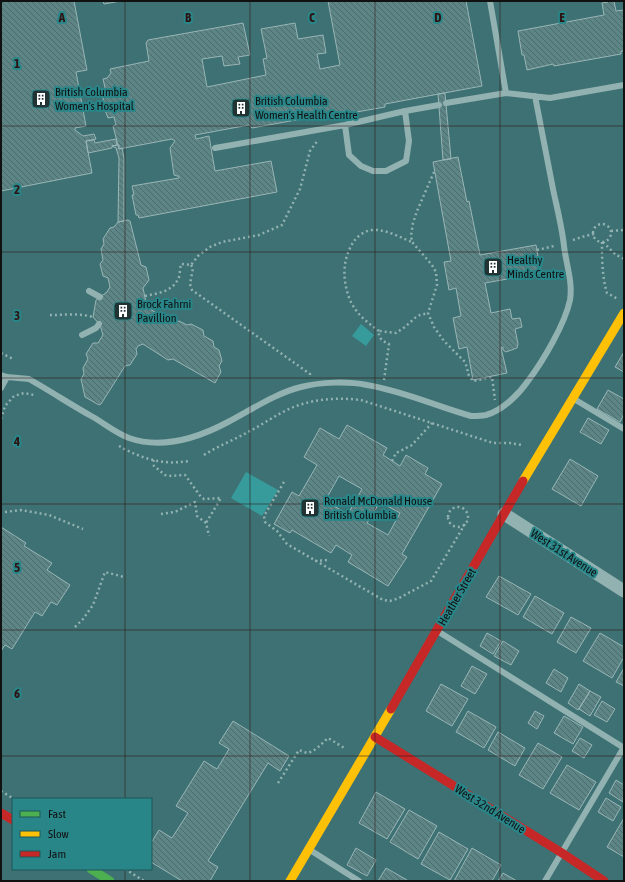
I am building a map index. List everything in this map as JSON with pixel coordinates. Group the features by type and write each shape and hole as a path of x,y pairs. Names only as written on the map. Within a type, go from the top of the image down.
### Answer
{"street":[{"name":"Heather Street","path":"290,881 504,514 624,313"},
{"name":"West 31st Avenue","path":"504,514 624,591"},
{"name":"West 32nd Avenue","path":"375,737 562,853 604,881"},
{"path":"1,813 12,819"},
{"path":"93,870 110,881"}],"lane":[{"path":"490,1 506,93"},
{"path":"446,104 506,93 550,98 624,85"},
{"path":"1,388 4,376 29,379 119,433 138,440 159,443 175,442 205,434 279,395 301,387 335,383 366,384 383,388 471,416 487,415 495,412 518,393 531,377 554,338 567,312 570,300 570,280 562,230 535,96"},
{"path":"214,148 344,125 438,105"},
{"path":"344,125 349,155 360,166 373,171 386,172 406,162 409,141 405,111"},
{"path":"89,290 100,297"},
{"path":"82,335 96,328 99,324"},
{"path":"573,398 624,429"},
{"path":"437,631 624,748 545,881"},
{"path":"309,849 359,881"}],"path":[{"path":"190,265 198,256 210,247 222,242 259,235 282,225 300,189 310,151 326,128"},
{"path":"412,242 411,236 413,223 434,172"},
{"path":"602,242 609,239 611,235 610,228 603,224 596,227 594,230 595,238 602,242 616,255 624,259"},
{"path":"428,313 416,317 396,333 379,331 360,316 350,300 346,284 344,265 349,249 358,236 370,230 383,230 412,242 432,265 436,272 437,284 428,313 434,327 444,341 464,361 468,374 473,381 492,377 495,400"},
{"path":"611,232 624,230"},
{"path":"573,240 594,234"},
{"path":"602,242 603,271 607,293 618,300"},
{"path":"537,250 556,245"},
{"path":"144,296 166,291 174,285 179,277 181,264 190,265"},
{"path":"190,265 193,268 190,284 192,290 310,374 311,386"},
{"path":"50,315 76,314 93,317"},
{"path":"379,331 378,335 382,341 389,344 383,388"},
{"path":"1,354 13,359"},
{"path":"1,419 5,406 9,401 14,396 24,393"},
{"path":"204,455 250,432 266,421 285,411 321,400 334,399 361,400 493,443 522,445"},
{"path":"392,461 396,453 412,445 432,423"},
{"path":"154,460 154,466 165,475 185,475 201,497 221,498 206,523"},
{"path":"284,482 264,516 265,522 277,531 287,544 383,600 390,601 399,598 431,581 467,521 468,517 464,509 452,509 449,512 449,522 456,527 461,527 465,524"},
{"path":"161,514 175,512 195,502 197,516 206,523 209,536"},
{"path":"5,512 21,510 49,515 83,529"},
{"path":"315,561 328,560"},
{"path":"75,627 83,619 93,604 105,572 124,577"},
{"path":"278,783 299,750 307,754 312,752 328,738 346,749"},
{"path":"1,791 12,798"},
{"path":"127,870 144,881"}],"shaded area":[{"path":"361,324 374,335 366,346 352,336"},
{"path":"246,472 278,490 262,516 231,498"}],"building":[{"name":"British Columbia Women's Hospital","path":"1,1 74,1 87,70 76,72 86,126 75,128 75,130 83,136 94,134 96,139 86,141 92,173 1,191"},
{"path":"103,1 121,1 104,4"},
{"name":"British Columbia Women's Health Centre","path":"328,1 466,1 482,86 385,104 385,107 345,114 345,111 252,128 249,125 195,135 196,139 209,136 215,171 271,161 277,192 139,218 138,215 136,215 132,195 134,195 132,186 179,178 179,176 174,175 170,148 175,141 172,139 119,149 113,126 116,125 114,117 108,118 102,92 106,92 103,79 107,78 111,73 110,69 149,61 146,43 148,40 243,23 250,55 238,57 240,64 224,66 222,56 202,59 207,87 266,75 263,59 267,58 261,29 295,23 298,39 323,35 326,53 317,54 320,69 340,65"},
{"path":"614,1 616,11 624,10 624,51 621,51 621,54 554,66 553,64 527,70 524,55 522,55 518,31 604,15 602,3"},
{"path":"445,93 451,159 443,160 438,94"},
{"path":"116,139 117,145 112,146 112,148 88,153 86,141 94,140 95,143"},
{"path":"119,145 119,149 122,148 124,158 124,221 118,222 119,158 116,148 112,146"},
{"name":"Healthy Minds Centre","path":"458,157 480,255 536,245 541,273 485,283 491,313 510,309 512,319 520,318 522,327 515,329 518,344 517,348 506,352 503,350 503,347 501,348 507,373 473,380 467,347 459,349 453,318 461,316 456,288 449,290 444,262 451,261 433,162"},
{"name":"Brock Fahrni Pavillion","path":"130,221 141,265 146,267 149,280 143,288 147,307 175,322 179,321 187,325 191,324 203,330 204,336 213,341 214,347 219,350 222,361 219,366 221,372 215,383 173,359 168,360 143,344 138,346 136,349 137,354 130,365 125,366 99,405 85,397 81,379 84,374 83,368 88,359 86,354 93,343 98,343 103,335 100,325 93,317 96,300 107,292 110,287 108,278 103,276 100,264 103,260 101,249 104,244 103,239 110,228 114,227 118,222"},
{"path":"624,352 624,372 615,367"},
{"path":"608,390 624,399 624,414 620,422 597,409"},
{"path":"588,418 609,430 601,444 580,432"},
{"name":"Ronald McDonald House British Columbia","path":"347,425 387,448 383,455 400,466 406,455 428,468 425,474 442,484 402,554 407,557 388,586 348,562 352,555 336,545 331,553 292,530 290,533 274,524 292,492 299,496 317,465 304,457 320,428 339,439","holes":["339,476 362,489 348,514 325,501","380,502 400,513 388,535 367,523"]},
{"path":"570,459 598,476 581,506 552,489"},
{"path":"1,527 26,543 24,546 52,563 47,570 70,585 57,605 51,602 42,616 35,612 12,649 5,645 1,651"},
{"path":"499,576 531,594 518,615 486,597"},
{"path":"535,596 564,613 552,634 523,617"},
{"path":"571,617 591,628 576,653 557,642"},
{"path":"487,633 501,641 493,654 480,646"},
{"path":"600,633 624,647 624,657 612,678 583,661"},
{"path":"503,641 519,651 511,665 494,656"},
{"path":"472,666 487,674 475,694 461,686"},
{"path":"624,668 624,686 616,682"},
{"path":"554,669 568,678 561,692 546,683"},
{"path":"441,684 468,699 452,726 426,711"},
{"path":"579,684 590,691 578,710 568,703"},
{"path":"590,691 601,697 590,716 579,709"},
{"path":"602,701 615,709 607,722 594,715"},
{"path":"468,711 496,727 484,748 456,732"},
{"path":"535,711 544,716 537,729 528,723"},
{"path":"564,716 583,727 573,744 554,733"},
{"path":"233,721 289,756 280,771 268,763 208,861 218,867 210,881 182,881 152,863 152,841 159,830 172,838 188,813 176,806 204,761 217,769 229,749 219,743"},
{"path":"498,732 525,748 515,766 488,750"},
{"path":"580,738 592,745 584,758 572,751"},
{"path":"538,743 562,757 543,789 519,775"},
{"path":"567,765 596,782 579,810 550,793"},
{"path":"616,780 624,785 623,802 609,793"},
{"path":"376,792 405,809 387,839 359,823"},
{"path":"606,798 621,807 613,821 598,812"},
{"path":"409,810 437,826 418,859 390,842"},
{"path":"624,818 624,857 607,847"},
{"path":"439,832 468,849 450,880 421,864"},
{"path":"356,848 376,860 367,876 347,865"},
{"path":"472,848 501,865 492,881 454,881"},
{"path":"386,868 407,880 378,881"},
{"path":"503,873 517,881 498,881"}],"traffic: fast":[{"path":"93,870 110,881"}],"traffic: slow":[{"path":"523,481 624,313"},
{"path":"290,881 391,709"}],"traffic: jam":[{"path":"391,709 523,481"},
{"path":"375,737 562,853 604,881"},
{"path":"1,813 12,819"}],"place":[{"name":"British Columbia Women's Hospital","path":"41,99"},
{"name":"British Columbia Women's Health Centre","path":"241,108"},
{"name":"Healthy Minds Centre","path":"493,267"},
{"name":"Brock Fahrni Pavillion","path":"123,311"},
{"name":"Ronald McDonald House British Columbia","path":"310,508"}]}
